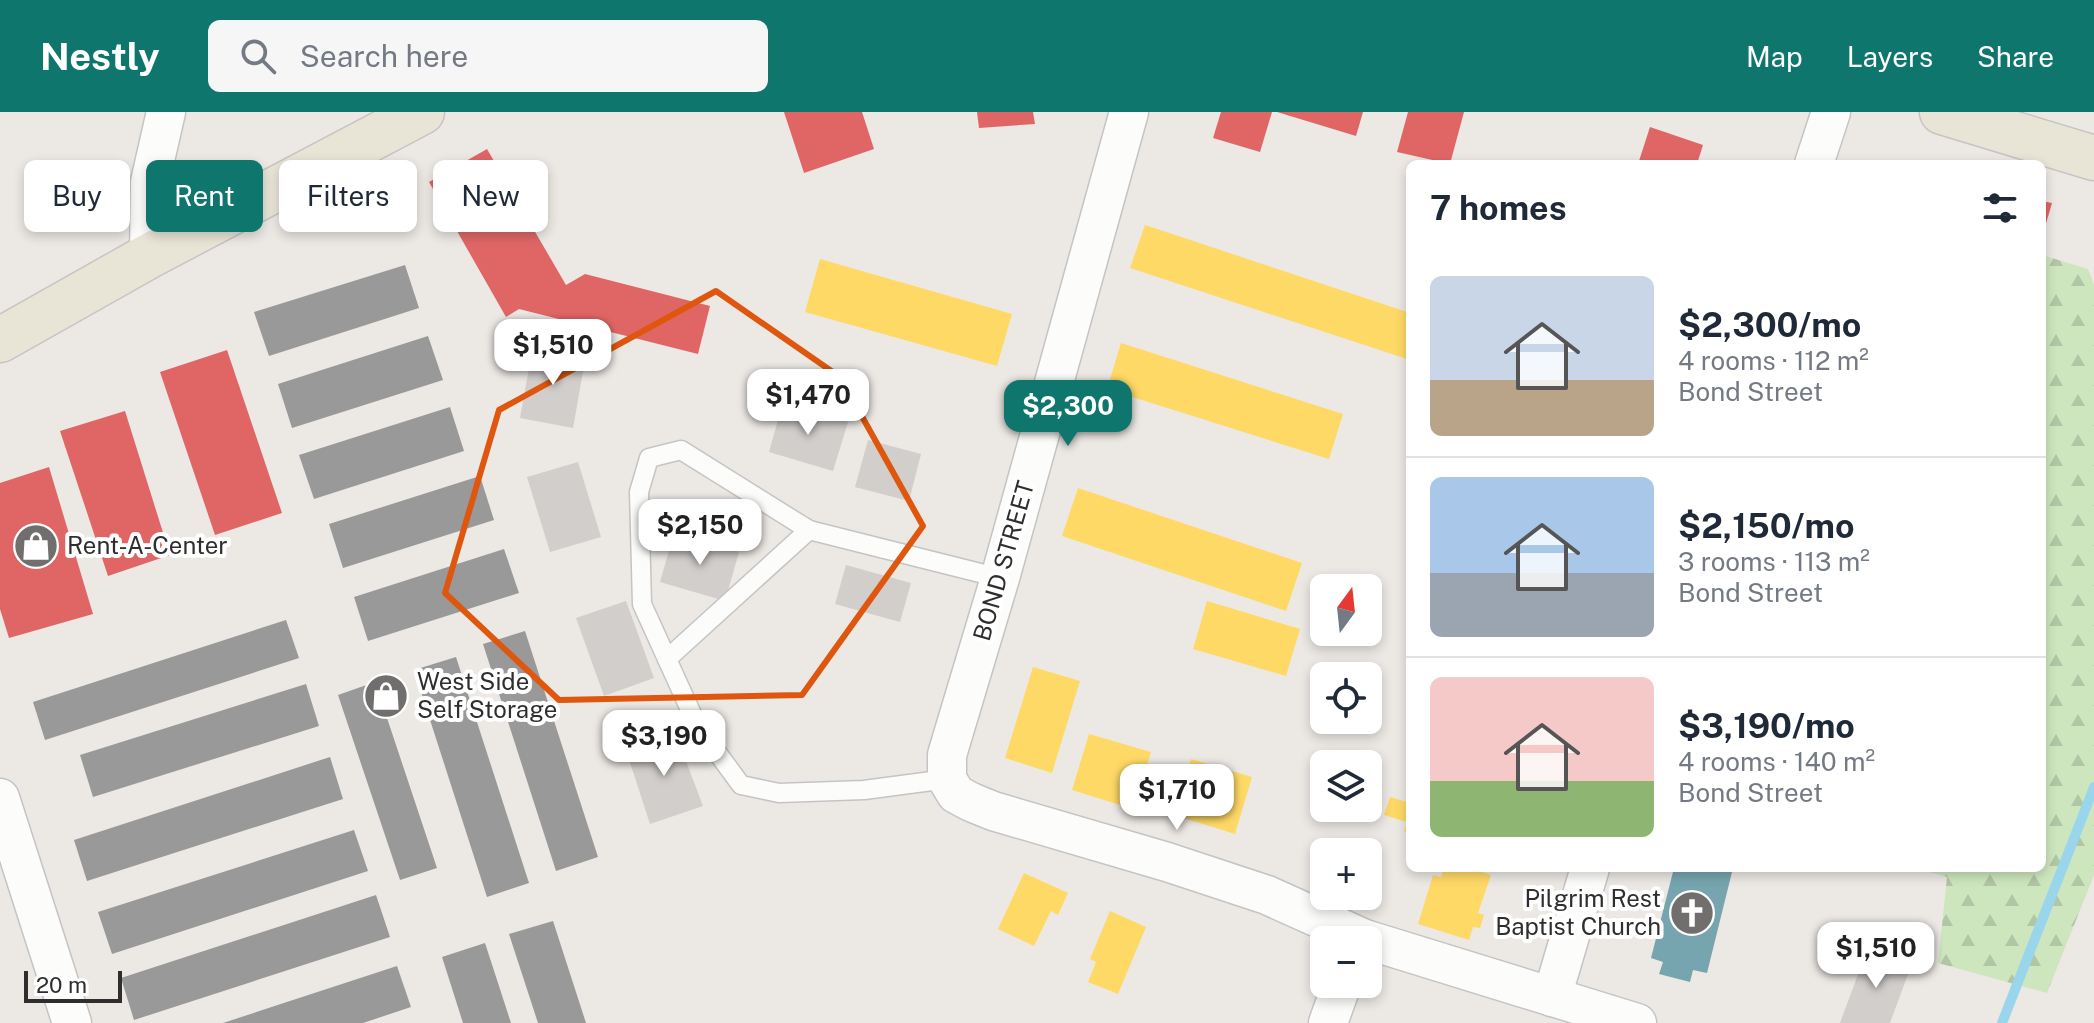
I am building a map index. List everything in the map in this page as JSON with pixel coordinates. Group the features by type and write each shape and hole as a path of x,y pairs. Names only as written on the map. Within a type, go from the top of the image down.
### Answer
{"main road":[{"path":"0,340 149,256 422,112"},
{"path":"1942,112 2094,158"}],"street":[{"path":"149,256 150,182 166,112"},
{"name":"BOND STREET","path":"947,779 947,755 1000,578 1129,112"},
{"path":"1815,160 1831,112"},
{"path":"947,779 956,794 993,811 1267,895 1334,926"},
{"path":"0,798 72,1023"},
{"path":"1552,997 1589,872"},
{"path":"1382,945 1637,1023"},
{"path":"1328,1023 1337,998"}],"lane":[{"path":"947,779 864,790 779,793 741,785 697,725 642,604 639,492 649,458 681,450 809,530 1000,578"},
{"path":"667,659 809,530"}],"highlighted area":[{"path":"716,291 840,377 923,526 802,695 559,700 445,593 499,410"}],"green space":[{"path":"2046,256 2088,269 2094,285 2094,875 2047,993 1938,963 1947,877 1930,872 2046,872"}],"building: Homes":[{"path":"1145,225 1406,312 1406,359 1130,268"},
{"path":"820,259 1012,314 997,366 805,312"},
{"path":"1121,343 1343,414 1329,459 1107,389"},
{"path":"1078,488 1302,563 1286,611 1062,536"},
{"path":"1207,601 1300,629 1286,676 1193,649"},
{"path":"1033,667 1080,681 1052,773 1005,758"},
{"path":"1089,734 1151,752 1133,809 1072,790"},
{"path":"1191,759 1252,777 1235,834 1174,815"},
{"path":"1390,797 1406,802 1406,822 1384,815"},
{"path":"1443,872 1482,872 1491,875 1478,913 1484,915 1480,928 1473,927 1469,940 1418,924 1433,875 1441,877"},
{"path":"1024,873 1068,893 1058,915 1051,911 1034,946 998,929"},
{"path":"1110,911 1146,927 1118,994 1088,982 1096,962 1090,959"}],"building: Shops":[{"path":"784,112 862,112 874,149 804,173"},
{"path":"977,112 1033,112 1035,124 979,128"},
{"path":"1221,112 1272,112 1260,152 1213,138"},
{"path":"1277,112 1363,112 1356,136"},
{"path":"1408,112 1464,112 1451,160 1432,160 1397,152"},
{"path":"1650,127 1703,145 1698,160 1639,160"},
{"path":"487,149 493,160 468,160"},
{"path":"2046,202 2052,203 2046,224"},
{"path":"458,232 535,232 566,285 585,274 710,306 698,354 519,309 506,317"},
{"path":"227,350 282,513 215,535 160,372"},
{"path":"125,411 170,555 108,576 60,431"},
{"name":"Rent-A-Center","path":"49,467 93,614 9,638 0,609 0,483"}],"building: Public":[{"name":"Pilgrim Rest Baptist Church","path":"1673,872 1732,872 1707,973 1693,970 1690,982 1659,974 1663,962 1651,958"}],"building: Industry":[{"path":"405,265 419,308 269,356 254,312"},
{"path":"428,336 443,380 292,428 278,384"},
{"path":"450,407 464,451 314,499 299,455"},
{"path":"480,476 494,520 343,568 329,524"},
{"path":"504,549 519,593 368,641 354,597"},
{"path":"286,620 299,658 45,740 33,702"},
{"path":"525,631 598,857 556,871 483,644"},
{"path":"456,657 529,883 487,897 414,670"},
{"path":"375,682 437,868 400,880 338,695"},
{"path":"306,684 319,726 93,797 80,755"},
{"path":"330,757 343,799 87,881 74,840"},
{"path":"354,830 368,871 112,954 98,912"},
{"path":"376,895 390,937 134,1020 121,978"},
{"path":"553,921 586,1023 538,1023 509,934"},
{"path":"485,943 511,1023 463,1023 442,957"},
{"path":"397,966 411,1007 363,1023 223,1023"}],"building: Other":[{"path":"533,346 586,355 573,428 520,418"},
{"path":"783,402 848,422 833,471 769,452"},
{"path":"868,440 921,454 909,501 855,487"},
{"path":"578,462 601,537 550,552 527,477"},
{"path":"674,533 739,552 725,601 660,582"},
{"path":"846,565 911,583 900,622 835,604"},
{"path":"626,601 654,678 604,696 576,618"},
{"path":"675,732 703,806 650,824 626,750"},
{"path":"1867,950 1911,966 1890,1023 1840,1023"}],"waterway":[{"path":"2002,1023 2094,787"}],"place":[{"name":"Rent-A-Center","path":"36,546"},
{"name":"West Side Self Storage","path":"386,696"},
{"name":"Pilgrim Rest Baptist Church","path":"1692,913"}]}
